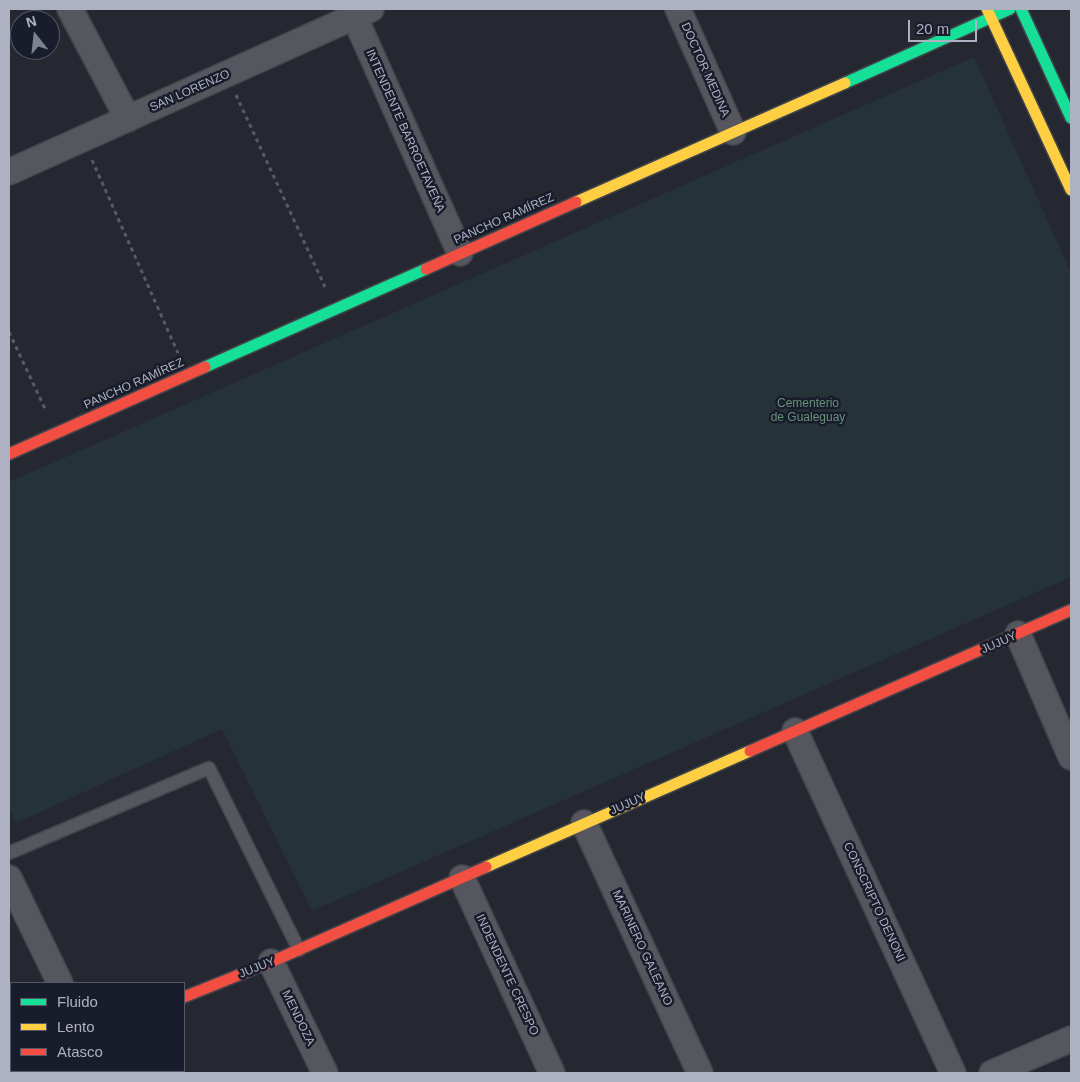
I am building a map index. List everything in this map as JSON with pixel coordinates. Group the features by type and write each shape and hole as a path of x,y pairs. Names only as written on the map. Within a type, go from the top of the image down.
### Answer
{"street":[{"path":"70,9 128,118"},
{"name":"DOCTOR MEDINA","path":"678,9 733,132"},
{"name":"PANCHO RAMÍREZ","path":"9,454 733,132 990,13 1010,9"},
{"path":"1021,9 1071,118"},
{"name":"SAN LORENZO","path":"9,172 226,74 359,11"},
{"name":"INTENDENTE BARROETAVEÑA","path":"359,11 460,253"},
{"path":"990,13 1071,190"},
{"name":"JUJUY","path":"185,997 299,950 1071,610"},
{"path":"1018,634 1071,757"},
{"name":"CONSCRIPTO DENONI","path":"795,731 953,1073"},
{"name":"MARINERO GALEANO","path":"584,823 700,1073"},
{"name":"INDENDENTE CRESPO","path":"462,878 552,1073"},
{"path":"9,879 60,982"},
{"name":"MENDOZA","path":"271,962 325,1073"},
{"path":"992,1073 1071,1039"}],"lane":[{"path":"9,853 209,768 299,950"}],"path":[{"path":"226,74 335,309"},
{"path":"82,139 187,374"},
{"path":"9,332 56,433"}],"green space":[{"name":"Cementerio de Gualeguay","path":"974,57 1071,273 1071,577 312,911 222,729 16,823 9,808 9,482"}],"traffic: fast":[{"path":"845,83 1010,9"},
{"path":"1021,9 1071,118"},
{"path":"205,367 426,269"}],"traffic: slow":[{"path":"987,9 1071,190"},
{"path":"576,202 845,83"},
{"path":"486,867 750,751"}],"traffic: jam":[{"path":"426,269 576,202"},
{"path":"9,454 205,367"},
{"path":"750,751 1071,610"},
{"path":"185,997 271,962 486,867"}]}
